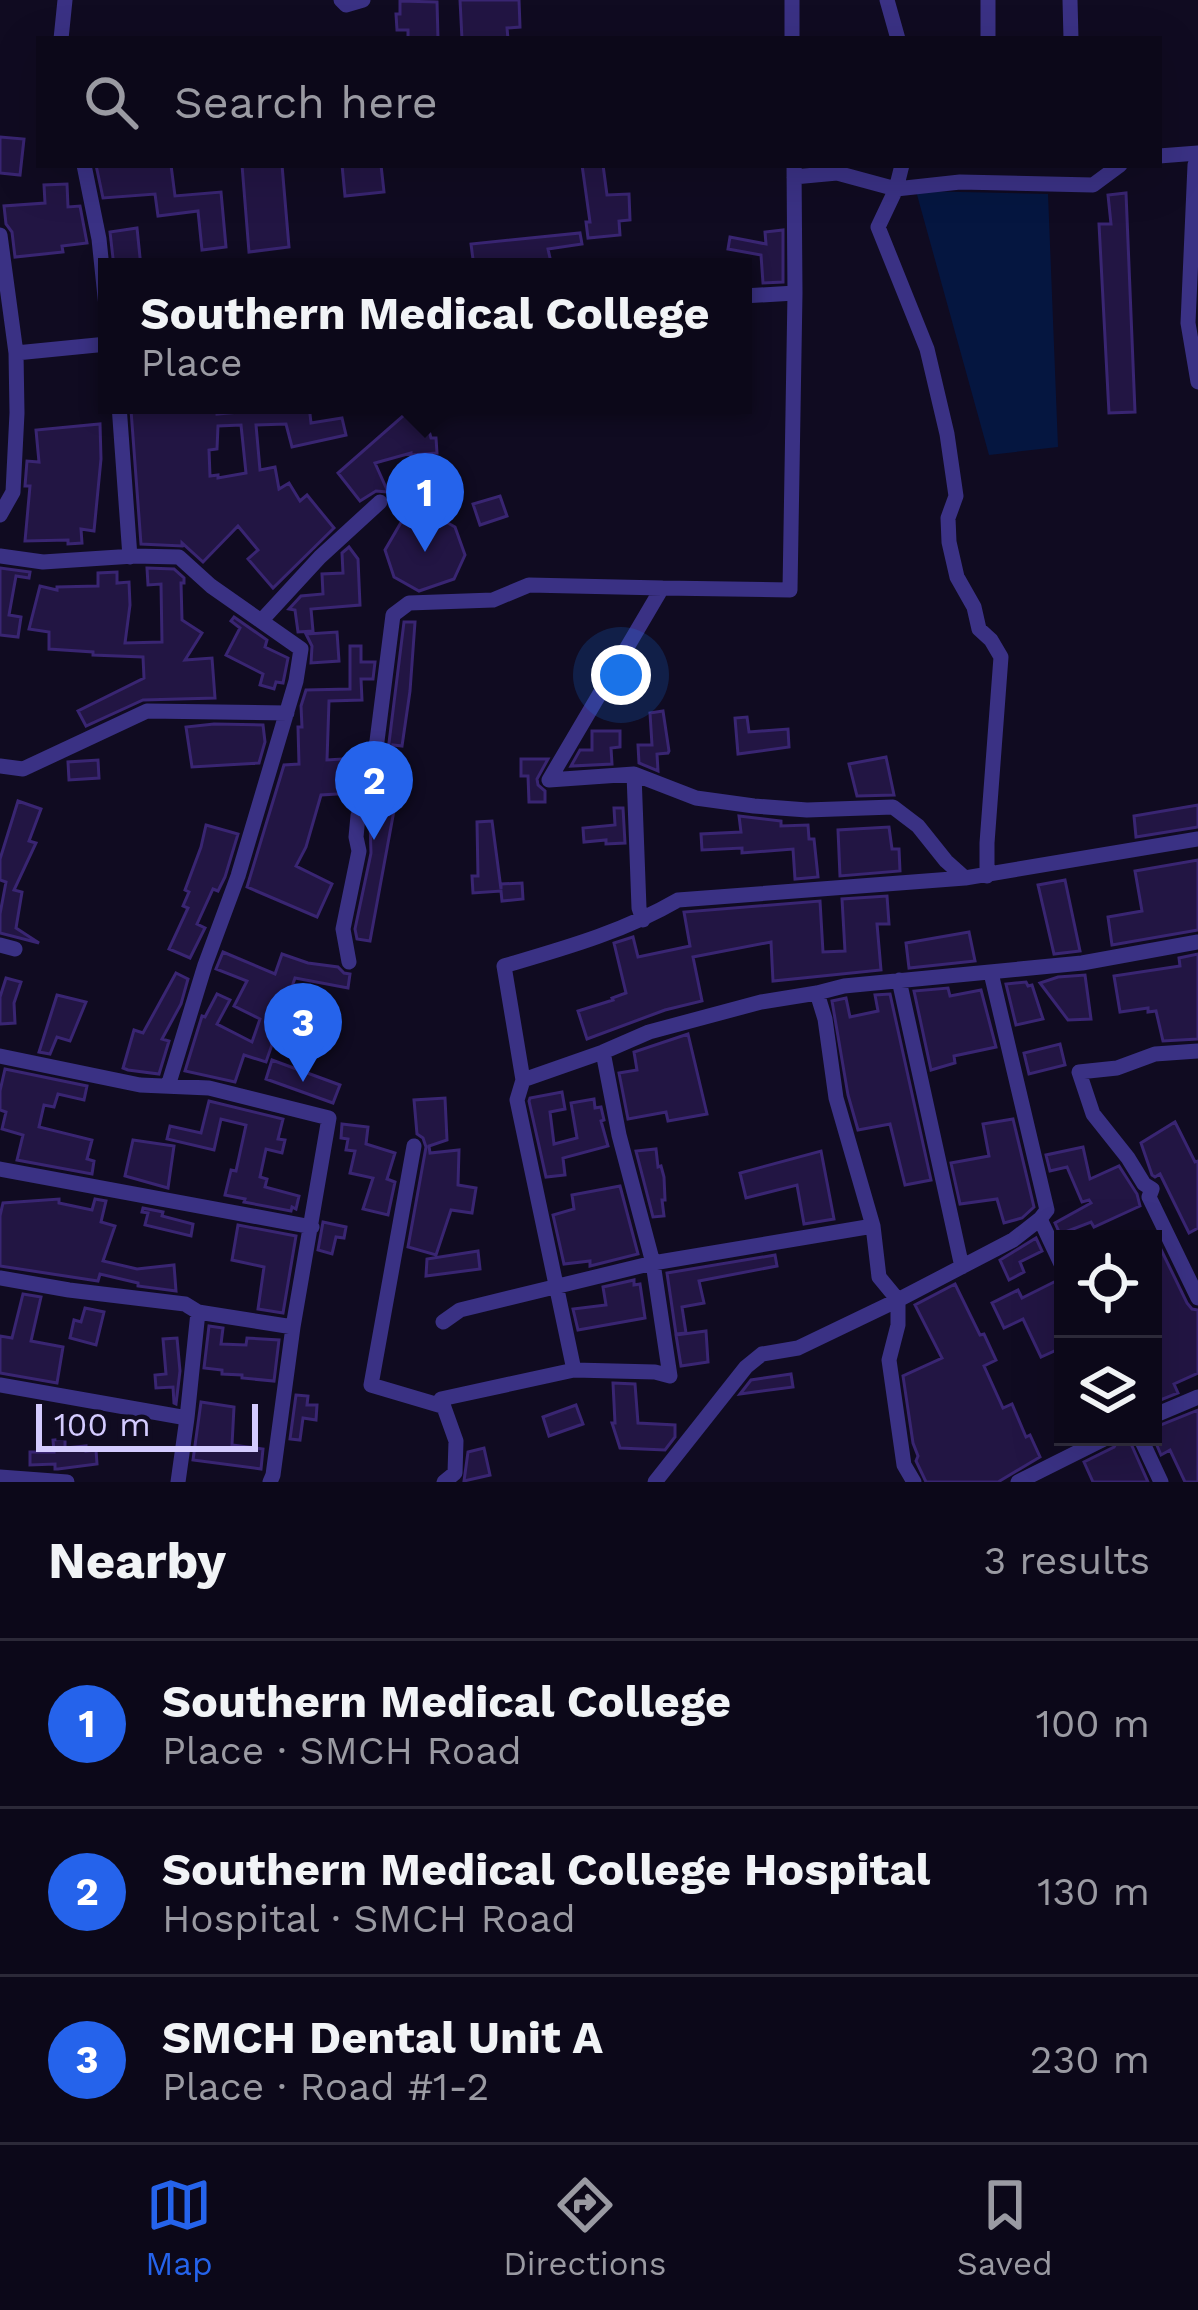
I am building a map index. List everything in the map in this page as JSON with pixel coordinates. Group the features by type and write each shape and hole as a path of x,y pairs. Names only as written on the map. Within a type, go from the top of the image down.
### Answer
{"street":[{"path":"61,36 64,0"},
{"path":"341,0 346,5 363,0"},
{"path":"792,0 792,36"},
{"path":"887,0 897,36"},
{"path":"988,0 988,36"},
{"path":"1070,0 1071,36"},
{"path":"1162,156 1198,155 1188,323 1198,382"},
{"path":"85,168 101,258"},
{"path":"901,168 878,227 927,349 956,496 948,518 957,577 979,629 1001,657 987,876"},
{"path":"349,962 343,929 359,850 358,816 368,792 377,741 393,615 409,603 494,600 529,585 790,590 794,171 837,173 896,189 960,182 1093,185 1116,168"},
{"path":"0,235 16,353 17,412 13,492 0,514"},
{"path":"752,295 795,293"},
{"path":"16,353 98,345"},
{"path":"120,414 130,557"},
{"path":"261,621 380,502"},
{"path":"0,556 43,562 178,557 302,649 238,876 169,1086"},
{"path":"662,588 549,780 634,775 696,798 754,806 807,810 893,807 918,826 965,878"},
{"path":"0,766 23,770 147,712 287,713"},
{"path":"634,775 643,920"},
{"path":"574,1370 517,1100 523,1080 504,966 613,933 678,900 987,876 1198,839"},
{"path":"523,1080 649,1032 761,1002 844,986 1082,963 1198,942"},
{"path":"655,1482 746,1367 762,1354 798,1348 898,1300 1013,1240 1047,1210 991,973"},
{"path":"899,980 962,1267"},
{"path":"817,993 836,1098 873,1226 879,1277 898,1300 898,1325 889,1360 904,1465 914,1482"},
{"path":"1198,1051 1156,1054 1117,1068 1079,1072 1093,1114 1152,1189 1149,1197 1198,1298"},
{"path":"445,1482 455,1473 455,1441 440,1400 574,1370 670,1376 653,1263 619,1135 604,1052"},
{"path":"0,1055 140,1085 209,1088 329,1118 270,1482"},
{"path":"414,1146 371,1385 442,1406"},
{"path":"0,1169 311,1227"},
{"path":"1040,1220 1054,1249"},
{"path":"443,1322 460,1310 653,1263 873,1226"},
{"path":"0,1278 185,1304 198,1312 293,1327"},
{"path":"178,1482 198,1312"},
{"path":"0,1385 188,1418"},
{"path":"1162,1412 1198,1396"},
{"path":"1018,1482 1039,1478 1093,1446"},
{"path":"1144,1446 1161,1482"},
{"path":"0,1477 67,1482"}],"water":[{"path":"916,191 1048,194 1058,447 989,455"}],"building":[{"path":"460,0 519,0 520,27 507,28 508,36 462,36"},
{"path":"400,1 437,2 438,36 408,36 408,30 397,30 396,14 400,14"},
{"path":"0,137 24,139 20,175 0,173"},
{"path":"97,168 171,168 175,196 221,192 226,247 202,250 198,211 158,216 155,194 103,198"},
{"path":"242,168 282,168 289,247 249,252"},
{"path":"342,168 381,168 384,192 345,196"},
{"path":"582,168 603,168 607,195 629,194 630,220 619,221 620,235 588,238 586,222 590,222"},
{"path":"67,184 68,207 80,206 87,243 62,246 63,252 15,257 4,206 45,203 44,185"},
{"path":"1126,193 1135,412 1109,413 1099,224 1111,224 1108,195"},
{"path":"137,228 140,258 113,258 110,232"},
{"path":"783,230 783,282 763,283 761,255 728,249 730,237 766,244 765,232"},
{"path":"580,233 582,244 548,249 550,258 473,258 471,244"},
{"path":"131,414 310,414 311,423 342,418 346,435 292,447 286,424 256,425 260,470 275,467 279,489 289,483 300,501 307,495 334,528 273,588 248,559 258,550 238,526 203,562 182,543 141,544","holes":["241,425 246,473 210,476 209,450 217,449 218,426"]},
{"path":"424,414 431,438 436,438 437,453 411,453 375,463 388,492 376,491 360,501 338,473 404,415"},
{"path":"100,424 94,531 81,529 82,543 25,541 30,486 25,486 27,461 39,462 36,430"},
{"path":"500,496 507,516 480,525 473,504"},
{"path":"428,512 455,527 465,555 454,579 419,591 394,577 385,550 403,519"},
{"path":"349,547 358,559 360,605 311,609 313,631 298,632 295,610 289,609 301,596 323,594 322,574 343,573 342,553"},
{"path":"0,568 30,572 29,578 16,576 9,615 21,617 18,637 0,635"},
{"path":"147,568 174,569 184,578 182,620 202,633 185,660 212,658 215,698 143,700 86,726 78,711 144,678 143,657 49,649 49,632 29,629 40,586 57,590 98,586 98,573 117,572 117,583 129,582 125,643 162,642 161,584 148,585"},
{"path":"234,617 267,640 265,647 288,658 283,683 276,682 274,689 260,685 263,674 226,655 240,628 231,621"},
{"path":"404,622 415,622 410,691 402,746 393,745 397,794 370,941 357,939 355,929 371,853 370,822 385,791 380,791 380,775 389,743"},
{"path":"337,632 339,661 311,663 312,646 306,634"},
{"path":"350,646 361,646 361,662 375,662 373,679 361,679 362,700 329,701 327,760 360,758 352,770 353,793 321,795 296,866 332,884 317,917 247,887 284,765 299,764 298,727 302,727 306,690 350,689"},
{"path":"663,711 669,751 657,754 658,771 639,763 638,745 652,745 650,713"},
{"path":"747,717 749,732 788,729 789,747 738,754 735,718"},
{"path":"263,725 265,742 259,763 192,767 186,727"},
{"path":"592,731 620,731 620,747 611,748 612,764 571,766 580,750 592,750"},
{"path":"886,757 894,795 857,796 849,764"},
{"path":"521,759 548,759 537,779 545,791 545,802 529,802 528,776 521,776"},
{"path":"98,760 99,778 69,780 68,762"},
{"path":"18,801 41,809 29,841 36,843 14,890 22,892 16,928 39,943 0,933 6,882 0,880 0,859"},
{"path":"1198,805 1198,827 1136,837 1134,816"},
{"path":"614,808 623,808 625,843 584,842 583,828 615,825"},
{"path":"739,816 781,821 781,826 808,825 818,877 795,879 793,849 702,850 701,834 741,832"},
{"path":"492,821 501,889 501,884 522,883 523,899 502,901 501,891 473,893 472,876 478,876 477,822"},
{"path":"206,825 238,834 225,877 218,891 213,889 197,924 205,928 190,958 169,949 188,908 183,906 189,892 185,890"},
{"path":"889,827 892,849 899,849 900,871 840,876 838,830"},
{"path":"1198,860 1198,930 1112,945 1108,917 1142,911 1135,871"},
{"path":"1065,880 1080,951 1054,954 1038,885"},
{"path":"887,896 889,924 877,924 881,970 773,981 771,942 693,957 702,1001 587,1039 578,1011 626,993 614,943 633,937 638,957 690,946 684,912 820,901 823,952 845,951 842,899"},
{"path":"969,932 975,961 909,968 906,943"},
{"path":"223,952 275,974 282,954 350,974 348,988 295,978 266,1062 244,1055 235,1082 185,1071 202,1016 217,994 230,1000 217,1024 252,1042 260,1019 234,1006 247,981 216,969"},
{"path":"1198,954 1198,1039 1163,1041 1156,1011 1120,1012 1114,976 1180,966 1179,958"},
{"path":"176,973 188,979 162,1039 169,1041 159,1074 123,1068 134,1030 143,1033"},
{"path":"1085,975 1091,1019 1068,1020 1040,983"},
{"path":"6,978 21,982 14,1003 15,1023 0,1024 0,997"},
{"path":"1006,984 1032,985 1043,1019 1016,1025"},
{"path":"948,988 950,996 981,990 996,1047 954,1056 955,1063 931,1070 914,991"},
{"path":"890,994 931,1180 905,1185 890,1124 858,1130 832,1001 846,998 850,1017 878,1011 875,995"},
{"path":"57,995 86,1002 70,1041 57,1037 50,1054 39,1052"},
{"path":"688,1034 707,1114 668,1121 666,1112 628,1119 619,1073 637,1070 634,1052"},
{"path":"1060,1044 1065,1065 1029,1074 1024,1053"},
{"path":"272,1060 340,1085 333,1103 266,1079"},
{"path":"5,1069 87,1086 84,1100 58,1094 54,1107 44,1105 39,1127 92,1140 87,1159 94,1161 92,1174 17,1160 23,1135 2,1129 6,1112 0,1110 0,1091"},
{"path":"562,1092 565,1109 550,1112 554,1144 577,1138 571,1103 594,1099 595,1108 601,1107 608,1146 563,1158 565,1175 546,1177 529,1101"},
{"path":"445,1098 447,1140 429,1146 430,1153 459,1150 458,1185 476,1188 472,1213 451,1210 436,1255 408,1247 426,1147 417,1134 414,1100"},
{"path":"209,1101 283,1119 278,1139 285,1140 282,1153 266,1149 260,1177 267,1179 265,1187 299,1196 296,1209 225,1195 231,1170 236,1171 246,1125 221,1119 214,1150 167,1139 170,1126 201,1133"},
{"path":"1013,1119 1034,1207 1022,1218 1004,1223 997,1199 960,1204 951,1163 989,1156 983,1124"},
{"path":"1175,1122 1198,1161 1198,1228 1189,1233 1160,1174 1152,1175 1141,1143"},
{"path":"342,1124 368,1127 366,1144 395,1153 387,1179 395,1182 388,1215 363,1209 373,1178 350,1173 355,1151 346,1150 348,1139 341,1138"},
{"path":"133,1140 174,1146 168,1188 125,1176"},
{"path":"1083,1147 1090,1179 1119,1166 1140,1206 1094,1227 1091,1222 1058,1230 1055,1223 1091,1203 1082,1202 1067,1167 1050,1171 1046,1155"},
{"path":"656,1149 665,1200 664,1216 653,1217 636,1151"},
{"path":"821,1151 834,1219 804,1224 797,1185 746,1198 740,1173"},
{"path":"620,1186 638,1254 590,1266 590,1261 564,1264 553,1215 574,1209 572,1195"},
{"path":"59,1199 59,1203 92,1210 95,1199 106,1201 101,1222 115,1226 103,1261 137,1269 174,1265 176,1291 100,1274 98,1281 0,1266 3,1203"},
{"path":"143,1208 193,1224 191,1236 145,1225 148,1213"},
{"path":"323,1222 346,1227 344,1238 336,1237 332,1254 318,1250"},
{"path":"238,1225 296,1236 283,1313 258,1309 264,1267 232,1260"},
{"path":"1036,1238 1042,1251 1020,1262 1024,1272 1009,1280 1000,1260"},
{"path":"478,1251 480,1269 426,1276 427,1259"},
{"path":"1162,1252 1187,1303 1198,1310 1198,1373 1174,1384 1178,1393 1162,1399"},
{"path":"775,1255 777,1266 699,1281 704,1303 682,1307 686,1333 676,1334 667,1273"},
{"path":"634,1280 634,1285 640,1284 645,1318 578,1330 573,1309 606,1305 603,1287"},
{"path":"1054,1282 1054,1351 1041,1357 1023,1319 1004,1328 992,1303 1018,1290 1022,1298"},
{"path":"955,1284 996,1360 984,1366 1003,1408 1012,1404 1040,1457 998,1482 926,1482 916,1461 903,1376 942,1358 915,1305"},
{"path":"23,1294 41,1297 31,1341 63,1347 57,1383 0,1373 0,1336 12,1338"},
{"path":"85,1308 104,1312 96,1345 70,1338 74,1320 81,1322"},
{"path":"209,1326 223,1328 221,1344 246,1345 247,1338 279,1340 274,1381 204,1368"},
{"path":"706,1331 708,1362 681,1366 676,1335"},
{"path":"177,1338 176,1404 173,1387 156,1388 155,1375 166,1374 163,1339"},
{"path":"791,1374 793,1387 740,1394 751,1380"},
{"path":"613,1383 635,1384 638,1423 675,1425 675,1437 665,1450 620,1448 612,1423"},
{"path":"296,1395 308,1396 307,1405 317,1405 316,1420 303,1418 300,1440 290,1439"},
{"path":"201,1402 234,1407 232,1445 263,1449 261,1469 193,1460"},
{"path":"576,1405 583,1424 549,1436 543,1417"},
{"path":"1198,1410 1198,1482 1185,1482 1170,1450 1161,1455 1157,1446 1162,1446 1162,1424"},
{"path":"65,1439 65,1448 96,1450 97,1464 58,1469 55,1464 30,1465 30,1452 54,1452 53,1440"},
{"path":"1132,1446 1148,1482 1093,1482 1084,1462 1114,1447"},
{"path":"484,1448 490,1475 464,1481 468,1452"}],"place":[{"name":"Southern Medical College","path":"425,552"},
{"name":"Southern Medical College Hospital","path":"374,840"},
{"name":"SMCH Dental Unit A","path":"303,1082"}]}
